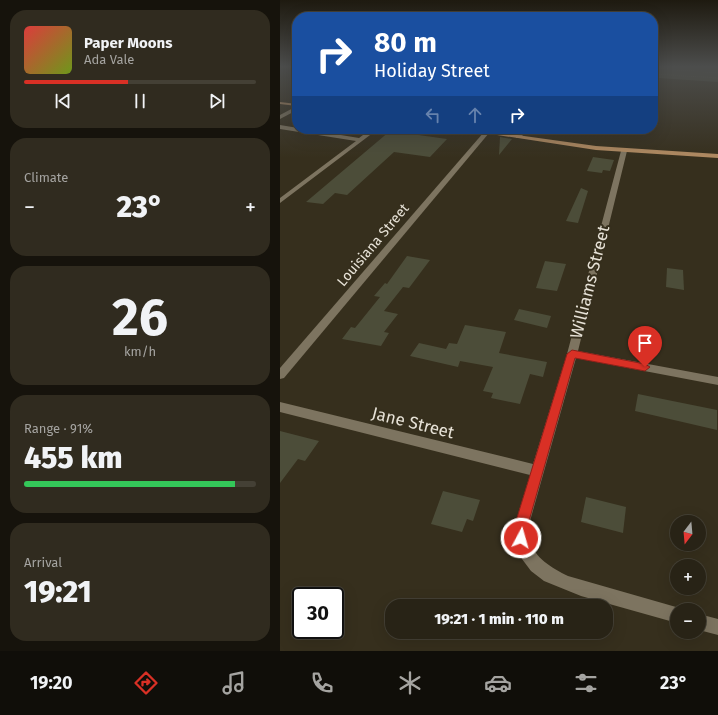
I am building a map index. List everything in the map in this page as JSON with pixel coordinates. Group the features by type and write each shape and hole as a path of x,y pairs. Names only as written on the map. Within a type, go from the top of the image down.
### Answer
{"main road":[{"path":"280,103 292,104"},
{"path":"492,134 624,151 718,156"}],"street":[{"path":"280,117 292,111"},
{"path":"280,127 292,129"},
{"path":"324,134 361,140"},
{"path":"280,201 369,134"},
{"name":"Louisiana Street","path":"280,375 485,134"},
{"path":"518,138 522,134"},
{"name":"Williams Street","path":"624,151 572,354 521,530 524,547 534,563 551,577 566,584 670,613"},
{"path":"572,354 718,381"},
{"name":"Jane Street","path":"280,407 537,471"},
{"path":"706,624 718,627"}],"building":[{"path":"386,134 411,134 447,139 430,157 394,152 347,195 335,193 323,204 306,202"},
{"path":"500,137 512,139 499,155"},
{"path":"593,157 614,160 610,171 603,170 602,173 587,171"},
{"path":"581,188 588,191 578,223 566,221"},
{"path":"407,256 430,260 409,288 403,287 384,311 398,314 384,332 389,333 381,346 342,339 351,327 355,328 380,297 374,296 385,283 387,284"},
{"path":"545,261 566,264 557,291 536,288"},
{"path":"667,268 683,270 684,290 666,287"},
{"path":"519,309 551,316 547,328 514,320"},
{"path":"465,325 506,332 499,353 547,362 543,377 530,374 520,404 491,398 493,393 483,391 493,367 460,361 458,367 410,356 419,343 446,349 449,343 457,344"},
{"path":"638,394 717,410 717,430 635,411"},
{"path":"280,431 319,441 305,461 298,459 280,483"},
{"path":"443,491 480,500 473,521 467,519 462,532 431,524"},
{"path":"586,497 626,507 623,533 581,522"}],"route":[{"path":"521,538 522,521 572,354 645,367"}]}
